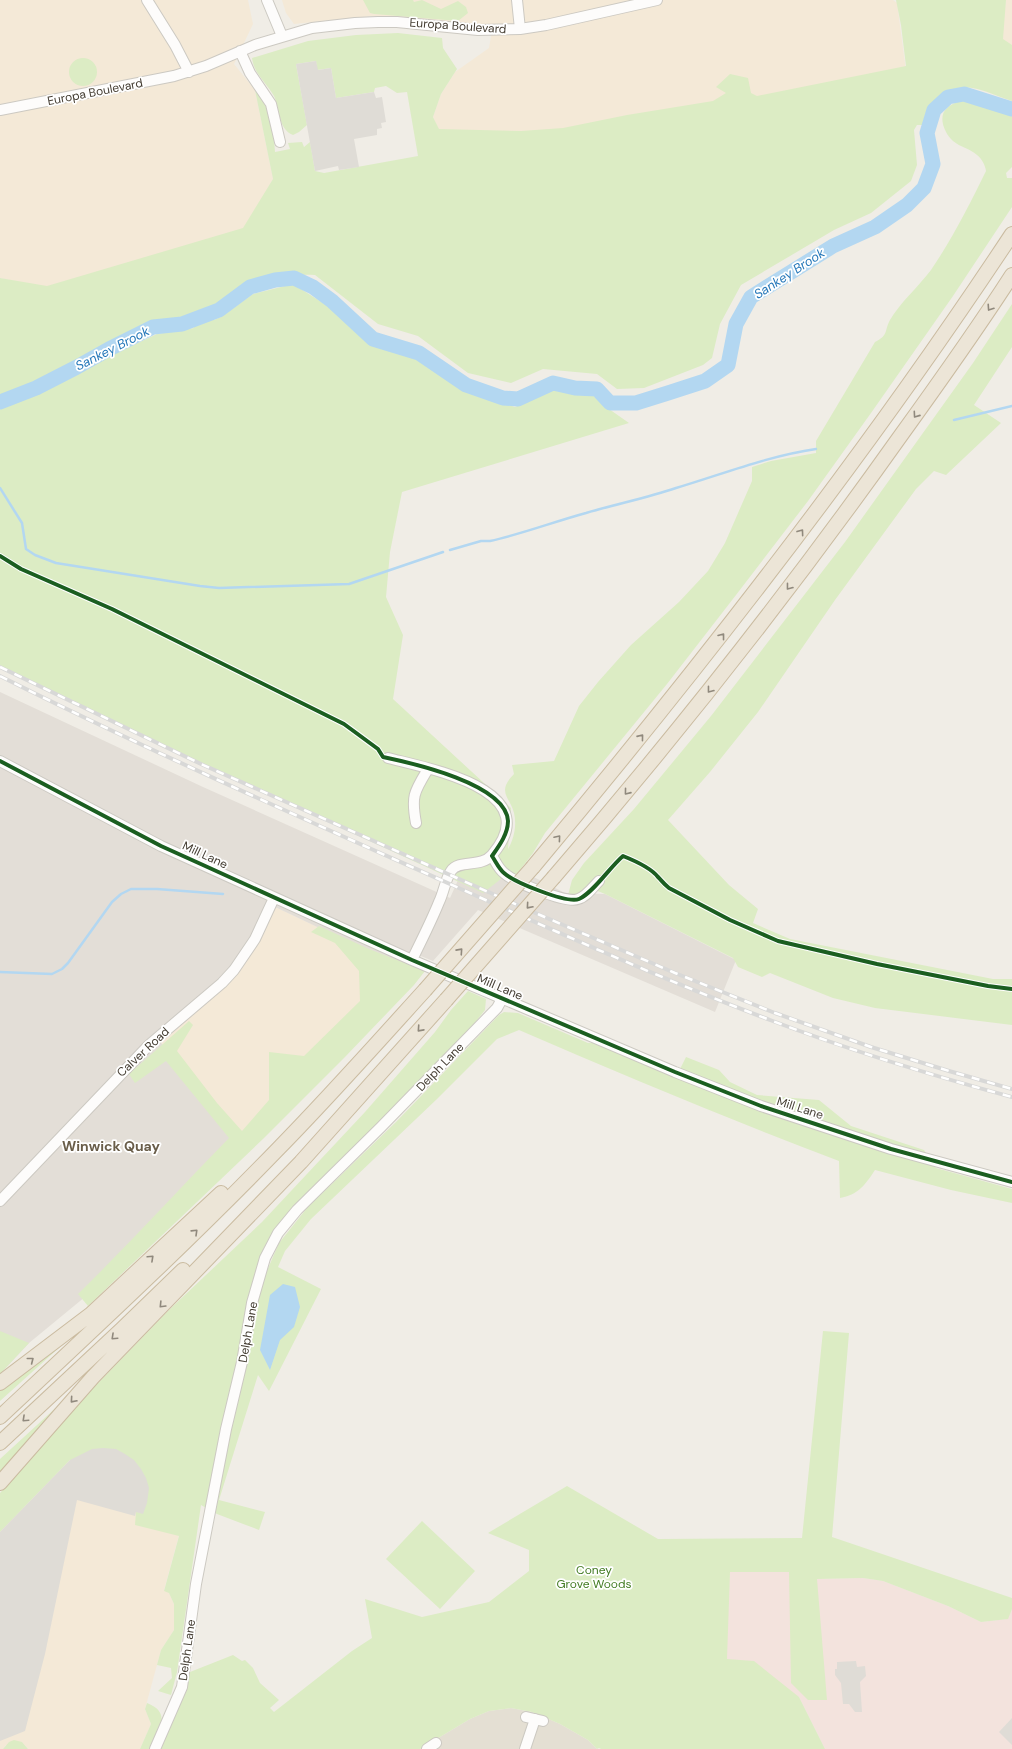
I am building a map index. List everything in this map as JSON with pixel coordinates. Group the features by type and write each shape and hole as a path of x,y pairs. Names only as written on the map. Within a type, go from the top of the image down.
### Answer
{"highway":[{"path":"0,1417 115,1310 280,1148 425,990 533,868 686,682 792,545 893,406 1012,234"},
{"path":"0,1483 93,1377 301,1162 554,877 681,727 789,588 878,468 1012,276"},
{"path":"0,1384 91,1314 215,1199 360,1060"},
{"path":"0,1443 122,1329 241,1213 380,1073"}],"street":[{"path":"147,0 175,45 188,72"},
{"path":"267,0 282,36"},
{"path":"517,0 520,29"},
{"name":"Europa Boulevard","path":"0,110 157,80 188,72 282,36 331,25 397,22 472,29 520,29 560,22 657,0"},
{"path":"240,51 250,73 271,104 280,142"},
{"path":"388,758 464,780 491,795 501,804 506,812 508,821 502,842 492,856 484,862 455,867 451,871 440,901 412,960"},
{"name":"Mill Lane","path":"0,761 162,846 274,898 412,960 675,1072 761,1106 892,1149 1012,1182"},
{"path":"416,823 413,795 428,769"},
{"path":"492,856 498,868 506,875 555,897 572,901 577,900 599,882"},
{"name":"Calver Road","path":"0,1201 149,1045 222,984 234,970 255,939 274,898"},
{"name":"Delph Lane","path":"155,1749 182,1687 196,1584 211,1503 226,1429 242,1362 255,1291 260,1272 268,1252 278,1233 297,1210 497,1008 502,998"},
{"path":"525,1749 534,1719"}],"shaded area":[{"path":"0,0 248,0 253,24 234,64 255,90 273,179 245,230 48,288 0,278"},
{"path":"282,0 893,0 897,3 906,71 546,137 445,144 433,117 441,94 455,72 489,48 493,25 372,16 294,24 286,13"},
{"path":"1006,0 1012,0 1012,50 1001,42"},
{"path":"316,61 318,70 331,68 336,98 374,92 376,98 382,97 386,122 381,123 382,128 377,129 377,135 354,139 359,167 339,170 338,166 315,171 296,64"},
{"path":"0,692 203,787 450,898 463,869 496,858 565,893 605,894 736,960 715,1012 478,910 433,961 411,952 404,968 273,906 246,955 157,1038 247,1145 91,1292 29,1343 0,1374"},
{"path":"273,906 415,973 247,1145 157,1038"},
{"path":"92,1449 116,1449 134,1460 146,1478 149,1488 147,1503 143,1514 136,1512 135,1516 77,1500 45,1654 25,1731 0,1741 0,1532 70,1460"},
{"path":"70,1460 179,1535 164,1590 169,1593 174,1604 174,1630 161,1650 145,1709 151,1724 140,1749 28,1749 22,1742 6,1745 3,1749 0,1749 0,1532"},
{"path":"789,1571 817,1579 863,1578 883,1581 948,1606 981,1622 1007,1619 1012,1609 1012,1749 825,1749 799,1697 662,1654 660,1572"},
{"path":"856,1661 857,1667 865,1666 866,1676 860,1682 862,1712 855,1712 849,1704 843,1704 841,1683 835,1675 837,1662"},
{"path":"511,1708 532,1712 560,1724 588,1740 597,1749 420,1749 470,1719 489,1711"},
{"path":"1012,1718 1012,1745 999,1732"}],"green space":[{"path":"363,0 413,0 414,2 422,0 441,9 458,1 466,7 468,13 458,21 374,14 370,13"},
{"path":"896,0 1006,0 1003,39 1012,45 1012,101 974,88 956,89 947,92 937,99 927,110 923,125 917,125 914,130 917,165 911,181 871,213 834,230 741,285 720,324 712,358 703,365 644,388 617,389 597,374 543,369 511,383 468,373 418,336 378,324 315,275 288,276 275,279 250,288 214,306 214,320 221,317 253,294 293,284 334,310 369,344 419,360 464,391 515,407 553,390 596,396 609,409 629,423 402,492 390,552 386,597 403,635 393,699 511,808 508,849 512,841 515,827 514,813 505,790 506,785 514,774 512,765 554,761 579,706 598,682 631,645 679,602 708,571 725,543 752,481 752,467 771,461 816,453 816,441 875,342 884,335 894,314 931,270 946,246 986,171 983,162 975,153 953,141 947,134 942,121 944,112 951,105 966,98 1012,115 1012,167 1006,173 1007,178 1012,178 1012,207 953,296 808,501 667,684 545,833 533,853 516,875 506,875 483,893 221,773 0,666 0,409 78,371 0,396 0,278 47,286 243,228 273,179 255,90 267,106 273,127 275,152 290,149 288,143 302,142 304,147 310,142 315,171 324,173 418,156 407,92 397,93 386,86 375,88 374,92 336,98 331,68 317,70 316,61 296,64 307,125 293,135 288,132 282,123 274,96 255,69 252,58 308,41 356,35 398,33 442,38 443,48 457,69 441,94 433,117 439,129 521,131 563,128 627,115 713,101 726,93 716,87 730,74 748,78 751,93 757,96 906,66","holes":["186,318 194,328 157,334 127,348 154,332 176,328 177,319"]},
{"path":"83,58 93,62 97,72 93,82 83,86 73,82 69,72 73,62"},
{"path":"1012,304 1012,347 974,405 1001,423 946,475 934,471 916,489 835,600 758,712 710,772 668,820 729,885 758,909 753,923 790,939 993,979 1012,979 1012,1025 875,1008 833,998 770,973 762,977 738,967 733,958 593,889 584,898 568,895 572,880 584,863 634,809 711,716 845,542 973,363"},
{"path":"319,926 369,949 425,971 414,985 345,1057 264,1138 88,1306 78,1294 229,1138 166,1061 135,1083 129,1074 189,1021 193,1025 177,1051 217,1103 242,1131 269,1100 269,1052 304,1056 360,1001 359,971 335,943 311,932"},
{"path":"468,991 486,999 485,1010 466,1034 282,1220 264,1247 253,1280 266,1273 279,1243 307,1208 396,1122 499,1015 504,1012 518,1013 588,1043 614,1042 679,1071 686,1057 719,1070 730,1082 757,1095 819,1100 851,1126 924,1150 936,1168 1012,1189 1012,1203 951,1190 875,1170 868,1180 856,1192 840,1198 839,1161 758,1130 519,1030 497,1039 437,1099 311,1219 285,1251 278,1267 321,1289 269,1391 258,1375 219,1500 265,1512 259,1530 217,1514 201,1505 177,1672 171,1695 158,1691 172,1678 171,1668 157,1665 161,1650 174,1630 174,1604 169,1593 164,1591 179,1536 135,1525 136,1512 143,1513 70,1460 0,1532 0,1493 71,1411 169,1310 262,1222 365,1112 435,1032 451,1010"},
{"path":"0,1331 29,1343 0,1374"},
{"name":"Coney Grove Woods","path":"823,1331 849,1333 832,1537 1012,1598 1012,1609 1008,1619 981,1622 948,1606 883,1581 863,1578 817,1579 827,1700 808,1700 791,1683 789,1572 730,1572 727,1659 754,1661 799,1697 825,1749 597,1749 588,1740 560,1724 532,1712 511,1708 489,1711 470,1719 420,1749 159,1749 176,1711 190,1672 233,1655 242,1661 245,1660 253,1668 260,1683 279,1700 270,1708 274,1712 352,1651 372,1638 365,1599 422,1617 489,1602 529,1571 529,1550 488,1533 567,1486 658,1539 802,1538"},
{"path":"59,1344 61,1346 0,1401 0,1391"},
{"path":"85,1381 0,1476 0,1459"},
{"path":"422,1521 475,1571 440,1609 386,1559"},
{"path":"147,1703 155,1707 160,1712 161,1723 150,1749 140,1749 151,1724 145,1709"},
{"path":"14,1740 22,1742 28,1749 3,1749 9,1742"}],"water":[{"path":"283,1284 295,1287 300,1307 294,1327 280,1340 270,1370 260,1350 270,1295"}],"waterway":[{"name":"Sankey Brook","path":"0,402 36,388 153,327 182,324 219,310 250,287 275,280 294,278 313,287 332,301 373,339 419,353 466,385 503,398 518,399 553,383 575,388 597,389 610,403 636,403 705,381 728,365 736,324 751,297 833,246 875,227 907,205 924,188 933,164 927,133 934,110 948,97 964,94 1012,109"},
{"path":"954,420 1012,406"},
{"path":"450,550 481,541 490,541 514,535 574,516 665,492 780,456 816,449"},
{"path":"0,488 22,523 26,549 35,555 56,563 200,586 219,588 349,584 443,552"},
{"path":"0,972 52,974 62,969 68,963 112,902 121,894 131,889 157,889 223,894"}],"railway":[{"path":"0,667 201,764 540,915 675,973 775,1013 871,1047 1012,1089"},
{"path":"0,676 219,781 605,953 728,1004 830,1042 920,1071 1012,1097"}],"cycle path":[{"path":"0,556 21,569 112,609 344,724 378,749 383,757 414,764 456,777 492,796 503,808 508,821 505,835 492,856"},
{"path":"0,761 161,846 412,960 675,1072 761,1106 891,1149 1012,1182"},
{"path":"492,856 501,870 518,882 553,895 573,900 584,896 596,886 623,856 651,870 669,888 730,920 778,941 877,964 988,986 1012,989"}],"district":[{"name":"Winwick Quay","path":"111,1146"}]}
